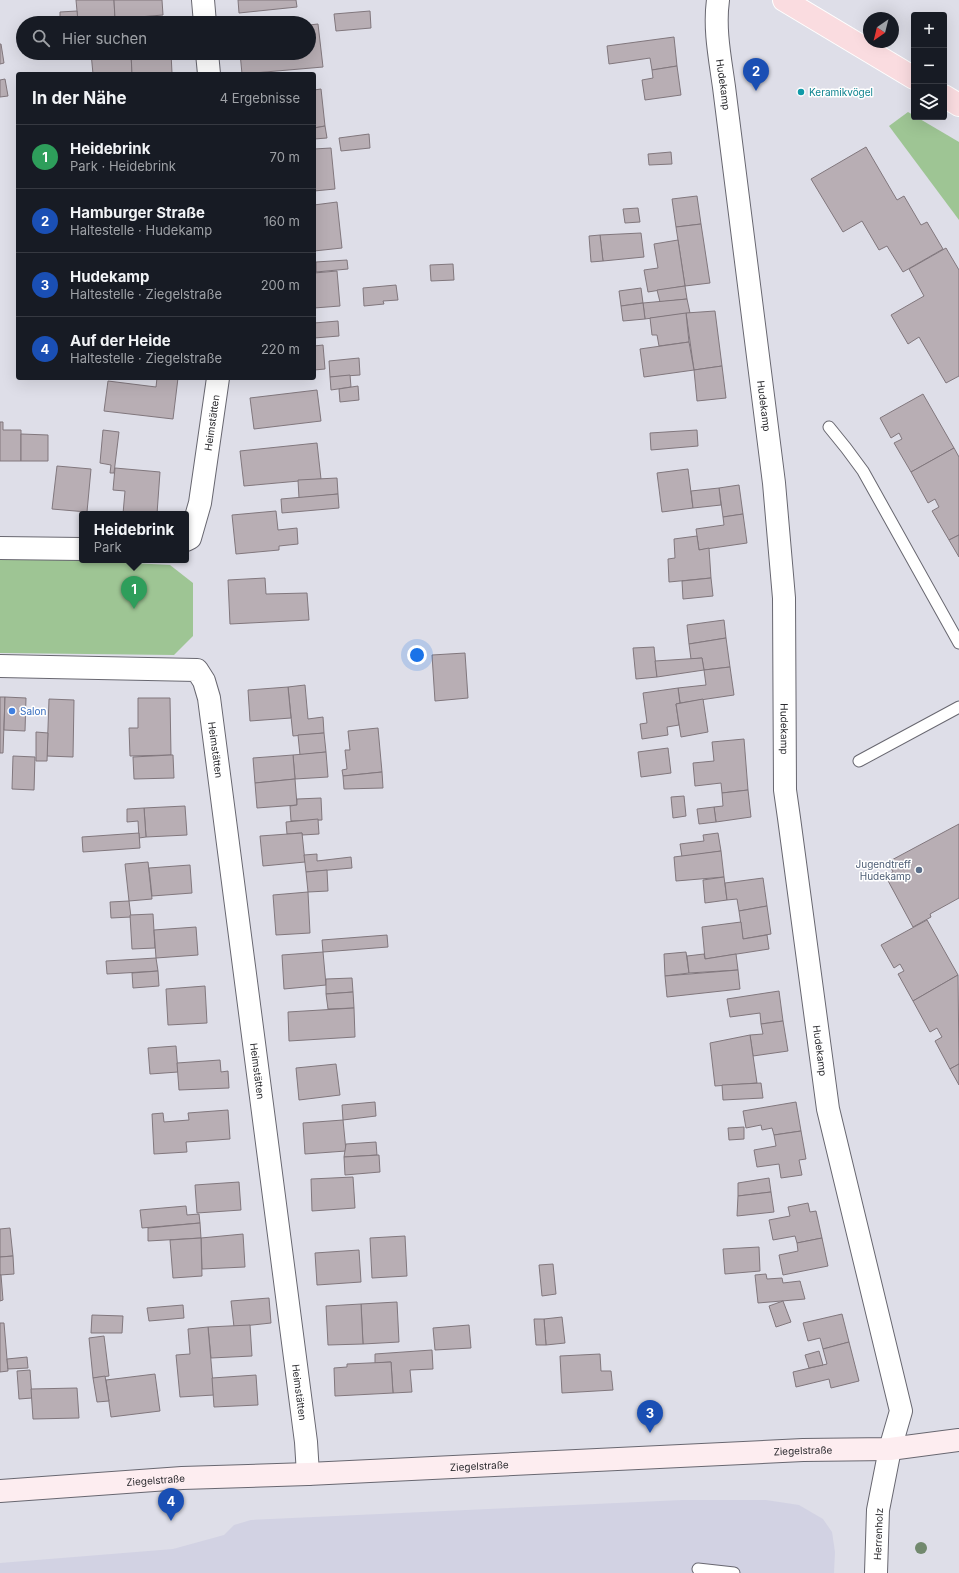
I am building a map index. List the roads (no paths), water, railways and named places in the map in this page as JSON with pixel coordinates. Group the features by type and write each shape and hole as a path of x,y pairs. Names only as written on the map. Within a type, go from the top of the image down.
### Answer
{"main road":[{"path":"784,0 911,76"},
{"path":"947,98 959,105"},
{"name":"Ziegelstraße","path":"0,1491 182,1478 308,1474 797,1450 890,1449 959,1440"}],"street":[{"path":"203,0 204,16"},
{"name":"Hudekamp","path":"718,0 715,17 718,47 775,491 784,598 786,790 828,1109 901,1411 890,1449"},
{"path":"208,60 209,72"},
{"name":"Heimstätten","path":"189,536 200,503 218,380"},
{"path":"0,548 79,548"},
{"name":"Heimstätten","path":"0,666 196,670 204,681 210,705 306,1442 308,1474"},
{"name":"Herrenholz","path":"876,1573 878,1510 890,1449"}],"lane":[{"path":"829,427 863,471 959,644"},
{"path":"859,761 959,707"},
{"path":"698,1569 734,1573"}],"place":[{"name":"Hamburger Straße","path":"756,91"},
{"name":"Keramikvögel","path":"801,92"},
{"name":"Heidebrink","path":"134,609"},
{"name":"Salon","path":"12,711"},
{"name":"Jugendtreff Hudekamp","path":"919,870"},
{"name":"Hudekamp","path":"650,1433"},
{"name":"Auf der Heide","path":"171,1521"}]}
